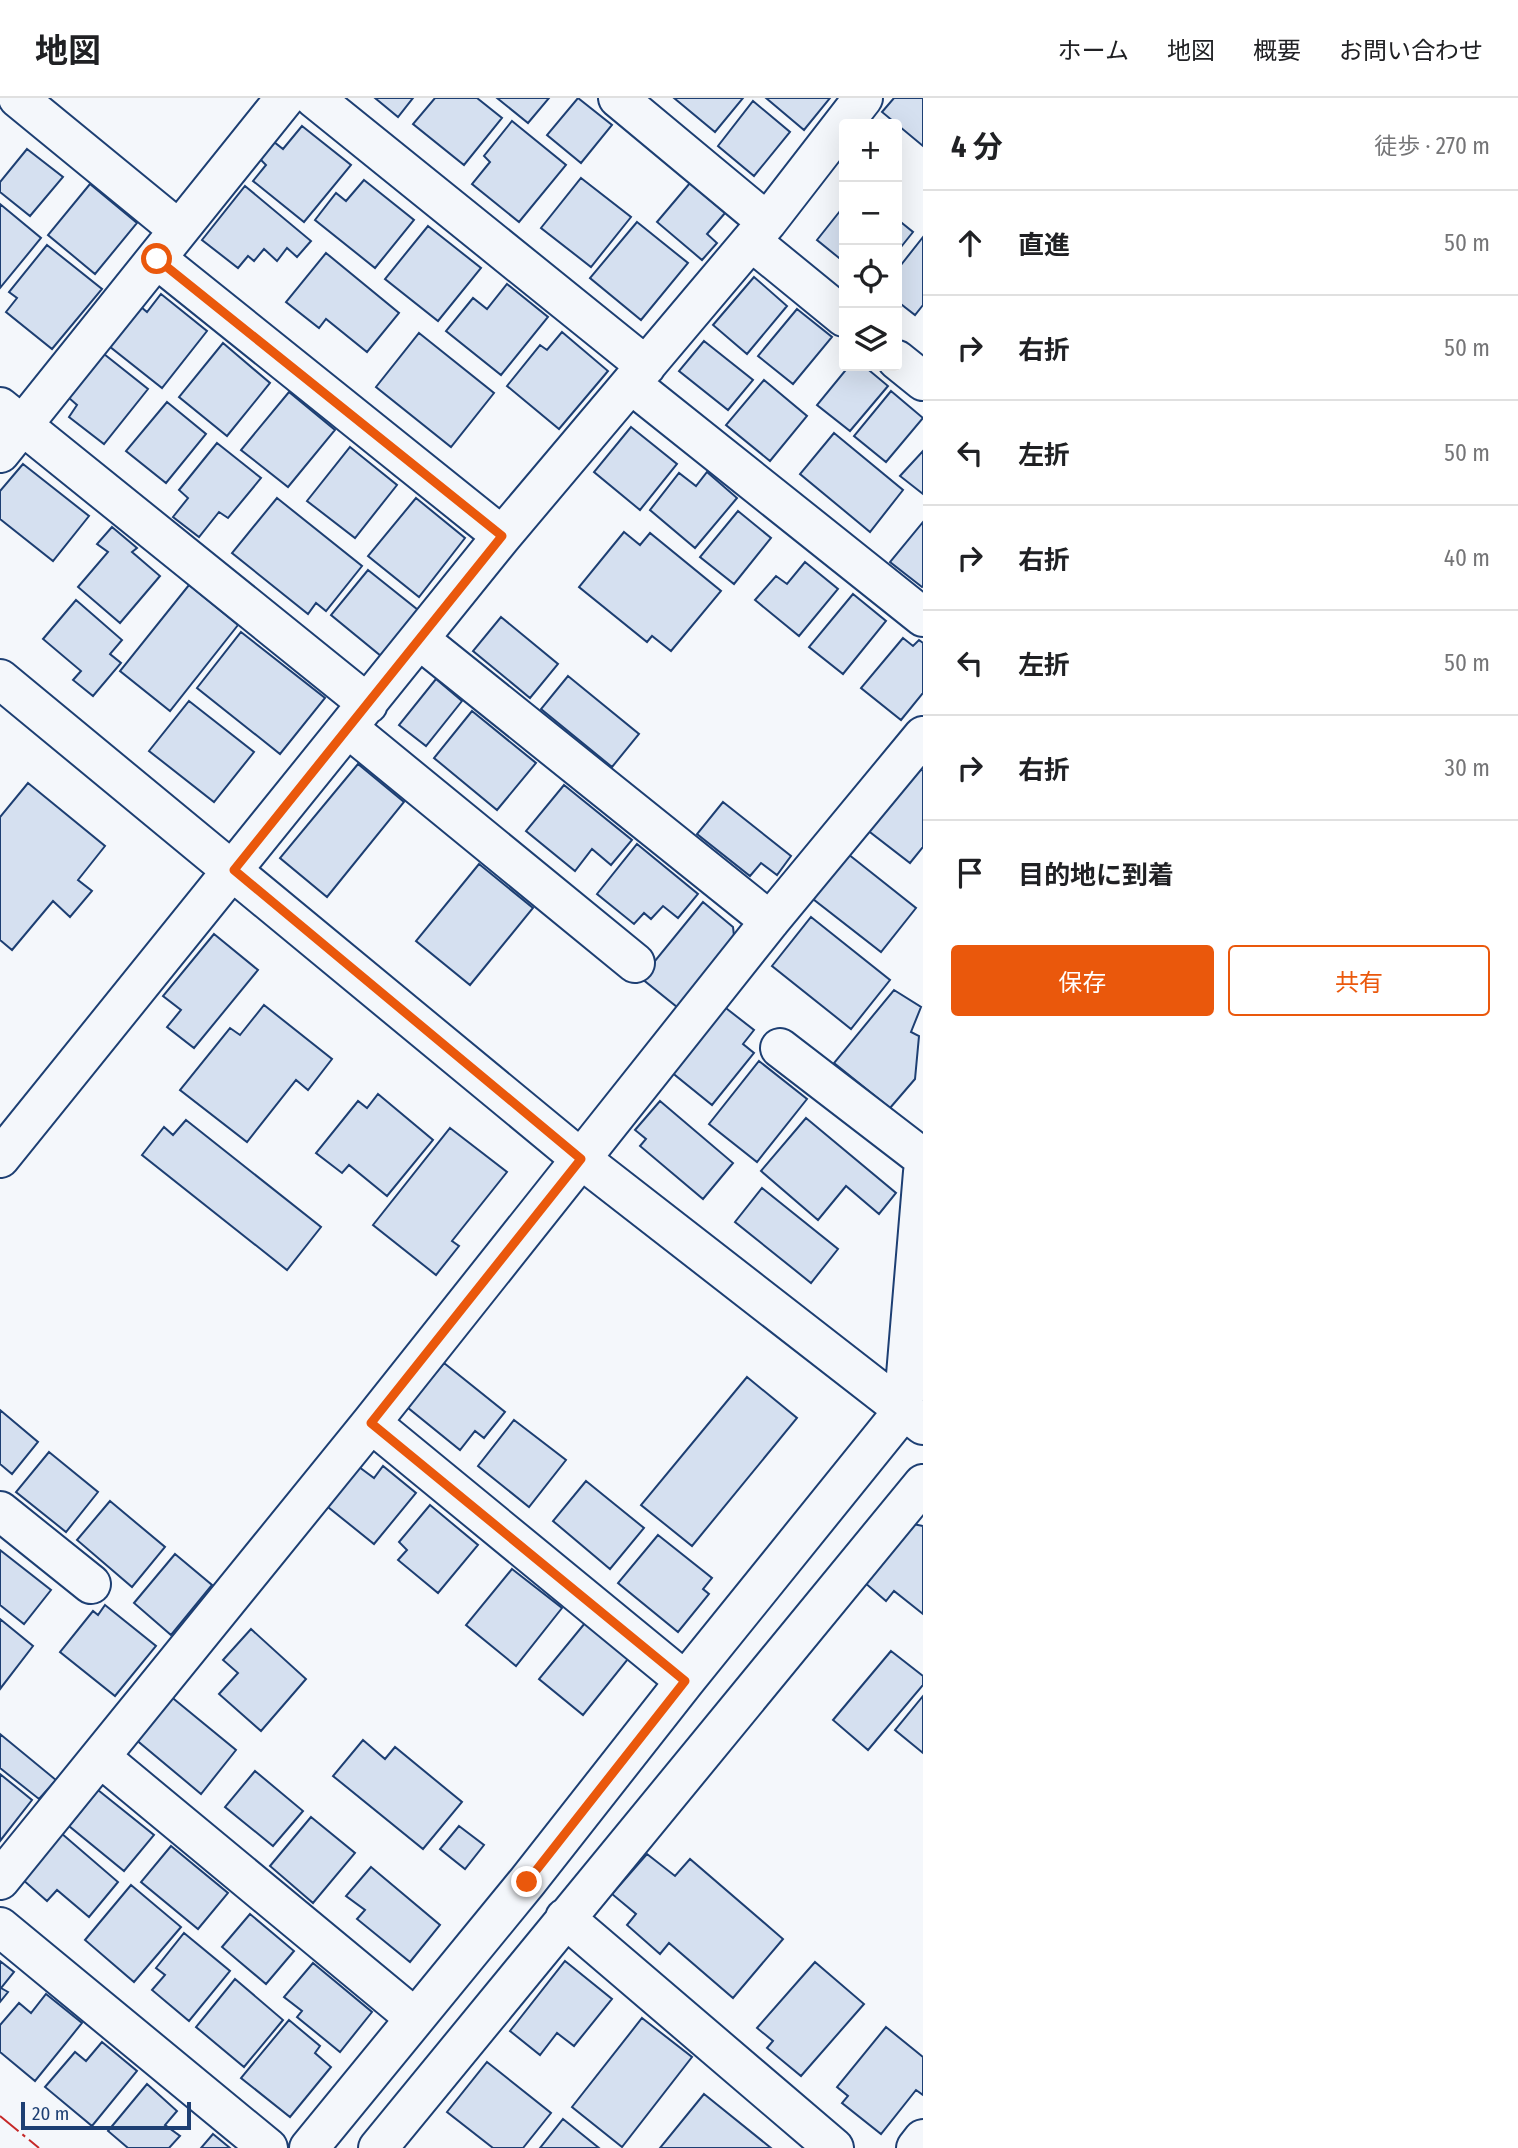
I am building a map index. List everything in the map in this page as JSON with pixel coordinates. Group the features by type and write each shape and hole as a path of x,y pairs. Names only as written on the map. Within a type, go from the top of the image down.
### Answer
{"street":[{"path":"18,98 168,245 502,536"},
{"path":"285,98 168,245 8,428 358,716 635,963"},
{"path":"314,98 923,617"},
{"path":"618,98 759,231 839,312"},
{"path":"0,1158 502,536 759,231 863,98"},
{"path":"902,364 923,381"},
{"path":"419,640 771,921"},
{"path":"0,679 581,1159 913,1418"},
{"path":"0,1880 371,1423 771,921 923,736"},
{"path":"780,1048 923,1158"},
{"path":"309,2148 527,1882 685,1681 913,1418 923,1172"},
{"path":"371,1423 685,1681"},
{"path":"398,2141 565,1918 923,1484"},
{"path":"0,1511 91,1584"},
{"path":"100,1757 415,2018"},
{"path":"565,1918 834,2148"},
{"path":"0,1927 268,2148"},
{"path":"916,2148 923,2139"}],"building":[{"path":"375,98 413,98 398,117"},
{"path":"435,98 477,98 502,118 464,165 413,124"},
{"path":"497,98 549,98 528,123"},
{"path":"578,98 612,125 581,163 547,135"},
{"path":"674,98 743,98 715,132"},
{"path":"766,98 830,98 804,130"},
{"path":"894,98 923,98 923,146 902,129 902,119 890,119 882,112"},
{"path":"753,101 790,132 754,176 718,146"},
{"path":"512,121 566,165 519,222 472,184 490,162 484,156"},
{"path":"302,126 351,165 304,222 253,181 266,165 260,159 274,142 283,149"},
{"path":"27,149 63,177 30,216 0,192 0,182"},
{"path":"581,178 631,217 591,267 541,228"},
{"path":"364,180 414,220 375,268 315,220 336,193 346,201"},
{"path":"690,183 725,213 707,234 717,243 702,260 657,222"},
{"path":"90,184 137,223 95,274 48,235"},
{"path":"245,186 311,241 297,257 287,248 277,261 264,249 254,261 248,256 238,268 202,240"},
{"path":"0,204 41,238 0,288"},
{"path":"839,212 839,258 817,240"},
{"path":"637,222 688,263 641,320 590,278"},
{"path":"902,223 913,232 902,246"},
{"path":"428,226 481,268 438,321 385,279"},
{"path":"923,237 923,305 915,315 902,305 902,264"},
{"path":"47,245 102,289 52,349 6,312 17,298 9,292"},
{"path":"326,253 399,313 367,352 326,319 319,328 286,302"},
{"path":"754,277 787,306 747,354 713,325"},
{"path":"507,284 548,317 501,375 446,331 473,298 487,309"},
{"path":"161,294 207,331 162,388 109,346 141,307 147,312"},
{"path":"797,309 832,337 793,384 758,356"},
{"path":"562,332 608,371 559,429 507,386 540,345 547,350"},
{"path":"419,333 494,393 451,447 376,387"},
{"path":"704,341 753,380 728,410 679,371"},
{"path":"223,343 270,383 227,436 179,397"},
{"path":"104,354 148,389 104,444 69,417 77,405 69,398"},
{"path":"845,371 870,371 888,386 850,431 817,405"},
{"path":"764,380 807,416 770,461 726,425"},
{"path":"891,391 923,418 886,462 854,436"},
{"path":"289,392 335,430 288,487 241,450"},
{"path":"167,402 206,434 166,483 126,451"},
{"path":"631,427 677,464 640,510 594,472"},
{"path":"834,433 903,490 870,532 800,474"},
{"path":"217,443 261,478 228,518 219,512 199,537 173,517 188,498 179,490"},
{"path":"350,447 397,485 355,538 307,501"},
{"path":"923,451 923,494 900,476"},
{"path":"23,464 89,516 53,561 0,519 0,491"},
{"path":"707,472 737,498 695,548 650,510 679,473 696,486"},
{"path":"277,498 362,566 326,611 316,603 308,614 232,553"},
{"path":"416,498 465,538 419,597 368,556"},
{"path":"738,511 771,538 734,584 700,557"},
{"path":"923,522 923,586 922,587 890,562"},
{"path":"112,527 137,548 132,552 160,576 120,623 78,587 108,552 97,544"},
{"path":"624,532 640,545 650,533 721,591 671,651 652,636 647,642 579,587"},
{"path":"805,562 838,589 799,636 755,600 776,576 787,584"},
{"path":"368,570 418,610 381,656 331,615"},
{"path":"189,585 238,625 170,711 120,671"},
{"path":"853,594 886,621 843,674 809,647"},
{"path":"76,600 122,640 110,654 121,663 93,696 73,680 81,671 43,639"},
{"path":"501,617 558,664 530,698 473,651"},
{"path":"241,632 325,698 280,754 197,688"},
{"path":"903,638 913,646 919,640 923,643 923,693 901,720 861,688"},
{"path":"568,676 639,734 612,767 541,709"},
{"path":"436,679 462,701 426,746 399,725"},
{"path":"189,701 254,752 214,802 149,751"},
{"path":"472,711 536,763 497,810 434,758"},
{"path":"358,764 404,802 327,897 280,858"},
{"path":"916,766 923,771 923,847 910,863 866,829"},
{"path":"28,783 105,846 78,880 92,891 70,917 53,901 12,950 0,940 0,817"},
{"path":"564,785 632,840 611,865 592,849 575,871 526,831"},
{"path":"723,802 791,856 777,875 761,863 750,876 697,834"},
{"path":"637,844 698,894 678,918 663,906 651,919 644,913 634,924 597,894"},
{"path":"848,854 916,908 881,952 813,899"},
{"path":"479,864 533,908 470,985 416,941"},
{"path":"703,902 733,927 735,945 682,1011 641,978"},
{"path":"811,917 890,980 851,1029 772,966"},
{"path":"214,934 258,970 194,1048 167,1027 181,1010 163,996"},
{"path":"894,990 921,1007 911,1032 919,1036 915,1079 890,1108 834,1063"},
{"path":"264,1005 332,1059 308,1090 296,1080 247,1142 180,1090 230,1028 240,1035"},
{"path":"722,1005 754,1030 743,1044 754,1053 712,1105 670,1071"},
{"path":"759,1061 807,1099 757,1162 709,1124"},
{"path":"378,1094 433,1140 387,1196 349,1165 342,1173 316,1153 358,1101 367,1108"},
{"path":"660,1101 733,1163 703,1199 640,1146 646,1139 635,1130"},
{"path":"806,1118 896,1193 879,1214 846,1186 818,1220 761,1171"},
{"path":"186,1120 321,1227 287,1270 142,1155 164,1127 173,1135"},
{"path":"450,1128 507,1172 452,1241 459,1246 436,1275 373,1225"},
{"path":"762,1188 838,1249 811,1283 735,1222"},
{"path":"444,1363 505,1412 484,1438 475,1431 460,1450 407,1407"},
{"path":"747,1377 797,1418 692,1546 641,1505"},
{"path":"0,1410 38,1442 12,1474 0,1464"},
{"path":"514,1420 566,1460 529,1507 478,1466"},
{"path":"49,1452 98,1492 66,1532 16,1492"},
{"path":"355,1464 374,1478 383,1466 416,1493 374,1544 323,1503"},
{"path":"586,1481 644,1528 610,1569 553,1521"},
{"path":"110,1501 165,1547 132,1587 77,1540"},
{"path":"430,1505 478,1545 438,1593 398,1560 407,1550 399,1542"},
{"path":"913,1524 923,1526 923,1614 894,1591 886,1601 864,1582"},
{"path":"658,1535 712,1578 703,1589 709,1594 678,1632 618,1583"},
{"path":"0,1550 51,1590 24,1624 0,1605"},
{"path":"175,1554 212,1585 171,1635 134,1603"},
{"path":"512,1569 562,1608 516,1666 466,1625"},
{"path":"105,1605 156,1646 115,1696 60,1652 93,1611 98,1615"},
{"path":"0,1619 33,1646 0,1689"},
{"path":"585,1623 628,1659 583,1715 539,1679"},
{"path":"251,1629 306,1679 261,1731 219,1694 238,1673 223,1660"},
{"path":"891,1651 923,1676 923,1685 868,1750 833,1720"},
{"path":"169,1695 236,1750 201,1794 134,1738"},
{"path":"923,1696 923,1753 895,1730"},
{"path":"0,1734 56,1780 39,1799 0,1768"},
{"path":"363,1740 385,1759 395,1747 462,1802 423,1849 333,1776"},
{"path":"255,1771 303,1811 273,1846 225,1807"},
{"path":"0,1774 32,1800 0,1841"},
{"path":"98,1790 154,1835 124,1871 69,1826"},
{"path":"311,1817 355,1853 313,1903 270,1866"},
{"path":"459,1826 484,1845 465,1869 440,1849"},
{"path":"61,1833 118,1882 89,1917 57,1890 47,1901 22,1879"},
{"path":"171,1846 228,1893 198,1929 141,1882"},
{"path":"647,1854 675,1876 690,1859 783,1939 733,1998 669,1943 660,1954 627,1925 636,1914 612,1894"},
{"path":"371,1867 440,1925 410,1962 357,1919 365,1910 346,1896"},
{"path":"131,1885 181,1927 134,1982 85,1940"},
{"path":"250,1914 294,1951 266,1984 222,1947"},
{"path":"184,1933 230,1971 189,2021 152,1990 165,1975 156,1968"},
{"path":"0,1961 14,1972 1,1988 8,1992 0,2002"},
{"path":"565,1961 612,1999 574,2046 557,2033 540,2055 510,2031"},
{"path":"815,1962 864,2004 801,2076 767,2048 773,2041 757,2028"},
{"path":"313,1963 372,2012 340,2052 297,2017 302,2011 284,1997"},
{"path":"235,1979 283,2020 244,2067 196,2027"},
{"path":"46,1994 82,2023 35,2081 0,2052 0,2025 19,2003 31,2013"},
{"path":"642,2018 692,2057 622,2147 572,2107"},
{"path":"289,2020 320,2046 315,2053 331,2067 290,2117 241,2078"},
{"path":"886,2027 923,2057 923,2095 916,2090 881,2134 842,2103 848,2096 837,2087"},
{"path":"102,2042 137,2071 92,2126 45,2087 75,2052 86,2061"},
{"path":"487,2062 551,2113 523,2148 493,2148 447,2112"},
{"path":"147,2084 177,2111 165,2125 180,2136 169,2148 128,2148 108,2131"},
{"path":"704,2094 771,2148 660,2148"},
{"path":"563,2119 599,2148 540,2148"},
{"path":"213,2134 230,2148 201,2148"}],"power":[{"path":"0,2116 39,2148"}],"route":[{"path":"157,259 502,536 234,870 581,1159 371,1423 685,1681 527,1882"}]}
